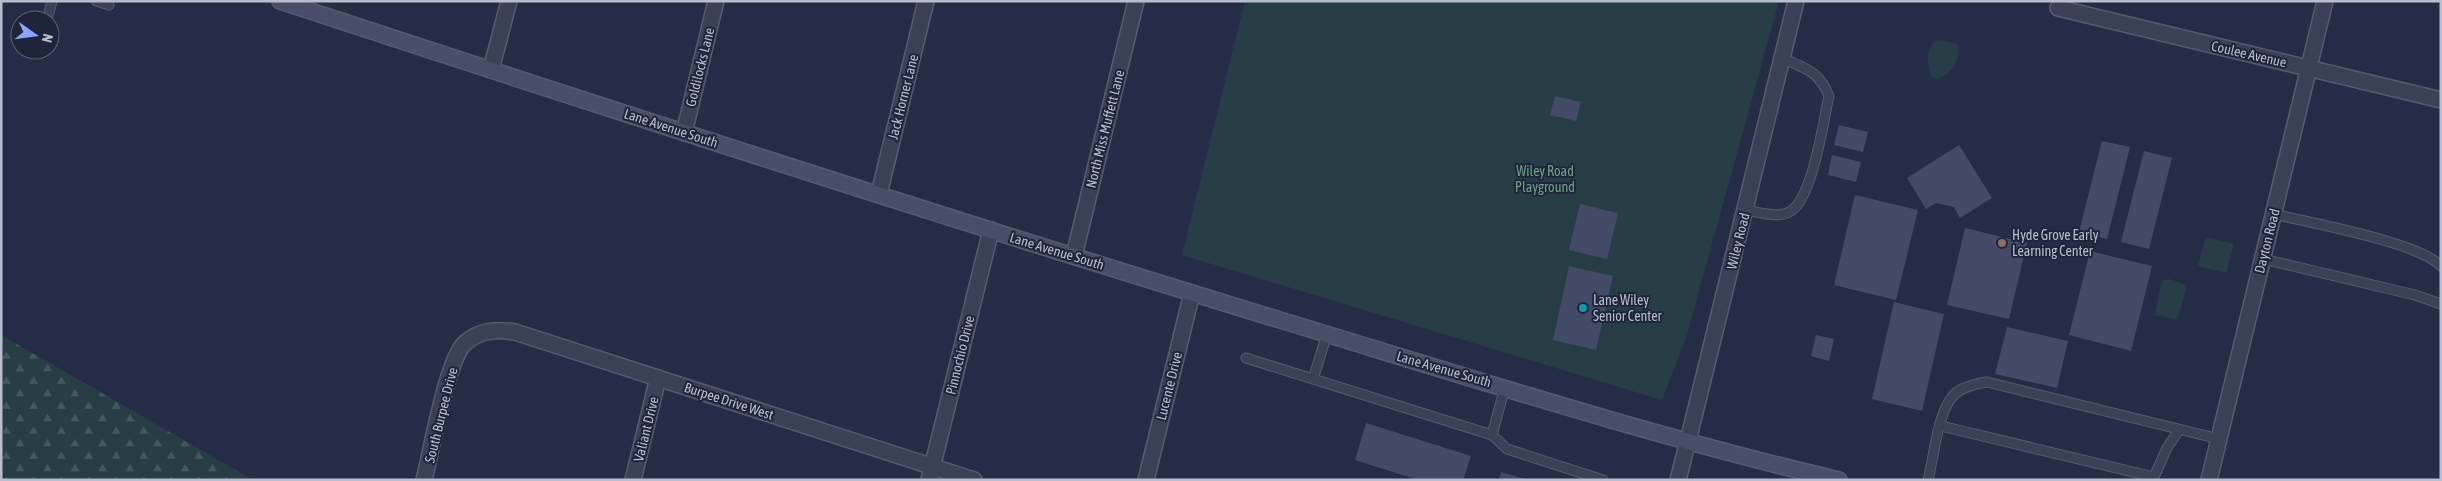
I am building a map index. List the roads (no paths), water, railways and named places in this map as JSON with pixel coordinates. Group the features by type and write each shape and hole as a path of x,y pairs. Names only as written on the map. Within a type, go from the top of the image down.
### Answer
{"main road":[{"name":"Lane Avenue South","path":"280,1 299,4 491,70 684,133 1192,293 1688,440 1839,480"}],"street":[{"path":"491,70 508,1"},
{"name":"Goldilocks Lane","path":"684,133 716,1"},
{"name":"Jack Horner Lane","path":"879,194 926,1"},
{"name":"North Miss Muffett Lane","path":"1074,256 1136,1"},
{"name":"Wiley Road","path":"1678,480 1796,1"},
{"name":"Dayton Road","path":"2209,480 2325,1"},
{"name":"Coulee Avenue","path":"2058,8 2441,100"},
{"name":"Pinnochio Drive","path":"931,473 991,230"},
{"name":"Lucente Drive","path":"1146,480 1192,293"},
{"name":"Burpee Drive West","path":"482,332 498,329 515,332 658,378 931,473 974,480"},
{"name":"South Burpee Drive","path":"424,480 452,364 463,344 482,332"},
{"name":"Valiant Drive","path":"633,480 658,378"}],"lane":[{"path":"96,1 109,5"},
{"path":"1746,210 1780,215 1790,212 1807,191 1829,96 1824,84 1815,73 1782,58"},
{"path":"2274,214 2379,239 2423,254 2434,259 2441,266"},
{"path":"2263,259 2415,295 2441,304"},
{"path":"1313,378 1327,334"},
{"path":"1246,358 1492,435 1507,448 1603,480"},
{"path":"1928,480 1940,426 1952,396 1970,385 1987,382 2219,439"},
{"path":"1492,435 1505,387"},
{"path":"1940,426 2154,477 2167,448 2179,430"}],"place":[{"name":"Hyde Grove Early Learning Center","path":"2002,243"},
{"name":"Lane Wiley Senior Center","path":"1583,308"}],"park label":[{"name":"Wiley Road Playground","path":"1545,180"}]}
